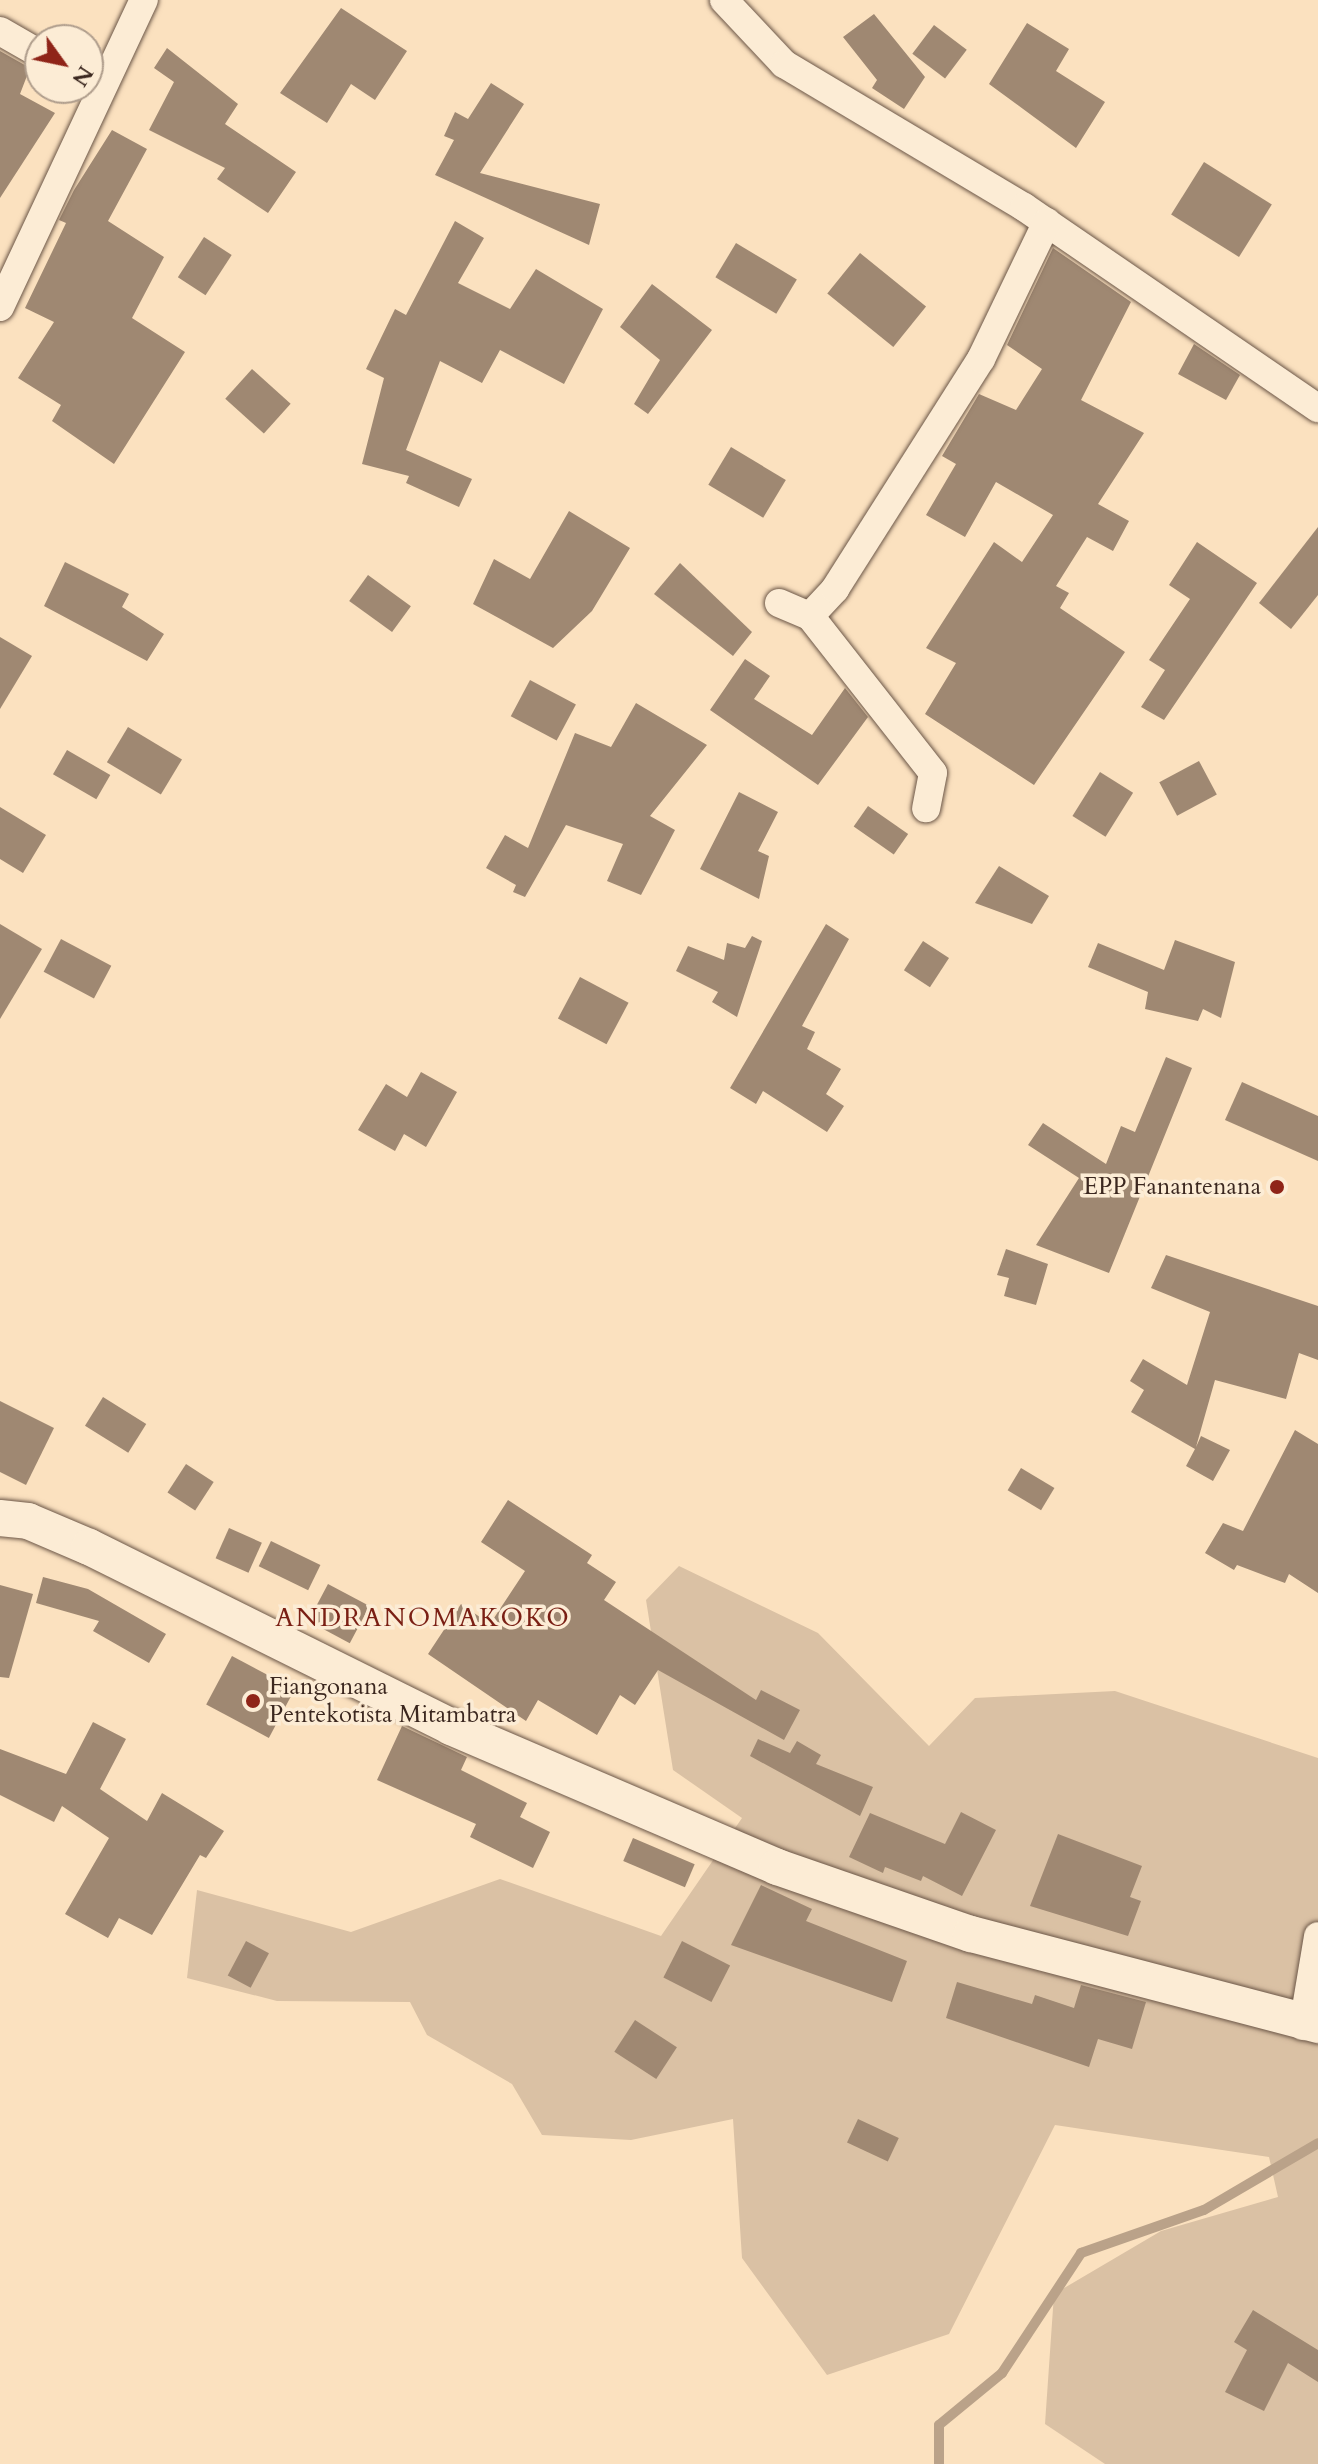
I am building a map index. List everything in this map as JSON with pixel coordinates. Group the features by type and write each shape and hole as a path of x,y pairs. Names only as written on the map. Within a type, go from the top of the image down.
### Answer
{"street":[{"path":"104,69 144,0"},
{"path":"724,0 784,64 1047,222 1318,408"},
{"path":"0,31 24,45"},
{"path":"0,307 87,104"},
{"path":"810,616 981,359 1047,222"},
{"path":"779,603 810,616 933,773 926,808"},
{"path":"0,1518 28,1521 89,1547 451,1727 777,1867 971,1934 1311,2025 1318,1936"}],"shaded area":[{"path":"679,1566 818,1633 929,1746 975,1698 1115,1691 1318,1758 1318,2464 1105,2464 1045,2424 1054,2294 1161,2231 1278,2197 1269,2157 1055,2125 949,2334 827,2375 742,2258 733,2119 631,2140 542,2135 512,2084 427,2035 410,2002 277,2001 187,1978 197,1890 351,1932 500,1879 661,1936 742,1818 673,1770 646,1600"}],"building":[{"path":"341,8 407,51 375,100 351,84 327,123 280,93"},
{"path":"874,14 925,77 904,109 872,88 877,80 843,37"},
{"path":"1027,23 1069,49 1056,71 1105,102 1076,148 989,84"},
{"path":"934,25 967,50 945,78 912,54"},
{"path":"167,48 238,104 225,124 296,172 268,213 217,179 225,168 149,130 174,82 154,68"},
{"path":"0,51 24,65 24,84 20,94 24,96 24,104 38,104 55,113 0,198"},
{"path":"491,83 524,104 480,173 600,204 589,245 435,175 454,140 444,136 455,112 468,119"},
{"path":"112,130 147,149 108,221 164,257 132,318 185,352 114,464 52,421 61,405 18,378 54,322 25,308 66,223 59,220"},
{"path":"1204,162 1272,204 1239,257 1171,215"},
{"path":"455,221 484,238 458,283 510,309 536,269 603,309 564,384 500,350 482,383 440,361 406,450 472,479 459,507 406,483 409,476 362,464 384,378 366,369 395,309 406,315"},
{"path":"204,237 232,255 206,295 178,277"},
{"path":"736,243 797,280 776,314 715,277"},
{"path":"1053,248 1131,302 1081,400 1144,433 1098,504 1129,521 1113,551 1087,537 1056,586 1069,593 1060,608 1125,652 1034,785 925,714 956,663 926,648 994,542 1022,562 1053,515 996,482 965,537 926,515 956,464 942,456 979,394 1016,410 1042,369 1007,345"},
{"path":"860,253 926,306 893,347 827,293"},
{"path":"652,284 712,330 648,414 634,404 660,360 620,327"},
{"path":"1194,344 1240,375 1226,400 1178,374"},
{"path":"252,369 291,404 264,434 225,399"},
{"path":"731,447 786,480 763,518 708,485"},
{"path":"569,511 630,548 592,611 553,648 473,604 494,559 530,579"},
{"path":"1318,527 1318,595 1291,629 1259,603"},
{"path":"1197,542 1257,583 1164,720 1141,707 1165,670 1149,660 1190,599 1169,585"},
{"path":"65,562 129,594 122,607 164,634 147,661 44,606"},
{"path":"680,563 752,632 733,656 654,594"},
{"path":"368,575 411,606 392,632 349,601"},
{"path":"0,637 32,656 0,709"},
{"path":"745,659 770,676 754,699 812,735 845,688 868,717 818,785 710,710"},
{"path":"530,680 576,704 557,741 511,716"},
{"path":"636,703 707,745 650,816 675,830 641,895 607,881 623,844 566,825 525,897 513,892 516,885 486,868 505,835 528,848 575,733 611,747"},
{"path":"128,727 182,759 161,795 107,762"},
{"path":"67,750 110,775 96,799 53,774"},
{"path":"1199,761 1217,795 1177,816 1159,782"},
{"path":"1100,772 1133,793 1106,837 1072,816"},
{"path":"739,792 778,812 758,851 769,856 759,899 700,869"},
{"path":"868,806 908,834 894,855 854,826"},
{"path":"0,807 46,835 23,873 0,859"},
{"path":"999,866 1049,896 1032,924 975,903"},
{"path":"0,924 42,949 0,1019"},
{"path":"826,924 849,939 802,1026 815,1032 807,1049 841,1069 826,1094 844,1106 827,1132 763,1091 756,1104 730,1088"},
{"path":"752,936 762,941 737,1017 712,1002 718,992 676,971 688,946 724,960 727,943 745,948"},
{"path":"61,939 111,966 94,998 44,972"},
{"path":"1175,940 1235,962 1221,1018 1203,1009 1198,1021 1145,1009 1148,992 1088,967 1098,943 1164,970"},
{"path":"923,941 949,958 930,987 904,970"},
{"path":"580,977 629,1003 606,1044 558,1018"},
{"path":"1166,1057 1192,1068 1109,1273 1036,1245 1079,1178 1028,1145 1043,1123 1106,1164 1121,1126 1135,1132"},
{"path":"421,1072 457,1092 426,1147 404,1134 395,1151 358,1130 386,1084 407,1097"},
{"path":"1242,1082 1318,1116 1318,1161 1225,1120"},
{"path":"1006,1249 1048,1264 1036,1305 1004,1296 1009,1278 997,1275"},
{"path":"1166,1255 1318,1306 1318,1360 1299,1353 1286,1399 1215,1380 1196,1447 1201,1436 1230,1450 1213,1481 1186,1466 1195,1449 1131,1412 1144,1390 1130,1381 1143,1359 1187,1385 1210,1312 1151,1288"},
{"path":"103,1397 146,1424 128,1453 85,1426"},
{"path":"0,1401 54,1428 26,1485 0,1472"},
{"path":"1295,1430 1318,1444 1318,1593 1289,1574 1285,1583 1237,1565 1234,1570 1205,1553 1223,1523 1243,1531"},
{"path":"186,1464 214,1482 195,1510 167,1493"},
{"path":"1021,1468 1054,1488 1041,1510 1008,1490"},
{"path":"508,1500 592,1555 587,1563 616,1582 604,1600 756,1700 761,1690 800,1710 784,1740 658,1670 635,1705 620,1695 597,1735 538,1700 526,1721 428,1654 461,1604 490,1624 525,1571 481,1542"},
{"path":"229,1528 262,1543 248,1573 216,1558"},
{"path":"271,1541 320,1565 308,1590 259,1566"},
{"path":"43,1577 88,1589 166,1634 149,1663 93,1631 99,1621 36,1603"},
{"path":"328,1584 369,1606 350,1643 308,1621"},
{"path":"0,1585 33,1594 9,1678 0,1677"},
{"path":"232,1656 295,1689 269,1738 206,1705"},
{"path":"93,1722 126,1739 100,1789 147,1821 162,1793 224,1831 206,1858 200,1855 152,1935 119,1918 108,1938 65,1914 109,1838 62,1806 54,1822 0,1795 0,1749 66,1774"},
{"path":"402,1726 467,1757 461,1770 527,1803 520,1817 550,1832 533,1868 470,1837 476,1824 377,1780"},
{"path":"758,1739 790,1753 797,1741 821,1755 816,1764 873,1787 860,1816 750,1756"},
{"path":"961,1812 996,1830 962,1896 923,1876 921,1881 885,1867 883,1873 849,1857 870,1813 945,1844"},
{"path":"1058,1834 1142,1866 1130,1897 1141,1901 1128,1936 1030,1906"},
{"path":"633,1838 695,1864 685,1887 623,1861"},
{"path":"761,1885 812,1909 806,1921 907,1961 892,2002 731,1945"},
{"path":"246,1941 269,1953 251,1988 228,1975"},
{"path":"682,1941 730,1966 712,2002 663,1978"},
{"path":"957,1982 1032,2004 1035,1995 1074,2008 1081,1985 1146,2002 1132,2049 1098,2039 1089,2067 946,2018"},
{"path":"635,2020 677,2047 656,2079 614,2052"},
{"path":"858,2119 899,2138 888,2162 847,2143"},
{"path":"1253,2310 1318,2350 1318,2382 1288,2363 1264,2411 1225,2392 1247,2350 1234,2342"}],"waterway":[{"path":"939,2464 939,2425 1002,2373 1081,2253 1204,2210 1318,2143"}],"place":[{"name":"EPP Fanantenana","path":"1277,1187"},
{"name":"Fiangonana Pentekotista Mitambatra","path":"253,1701"}],"district":[{"name":"ANDRANOMAKOKO","path":"423,1618"}]}
